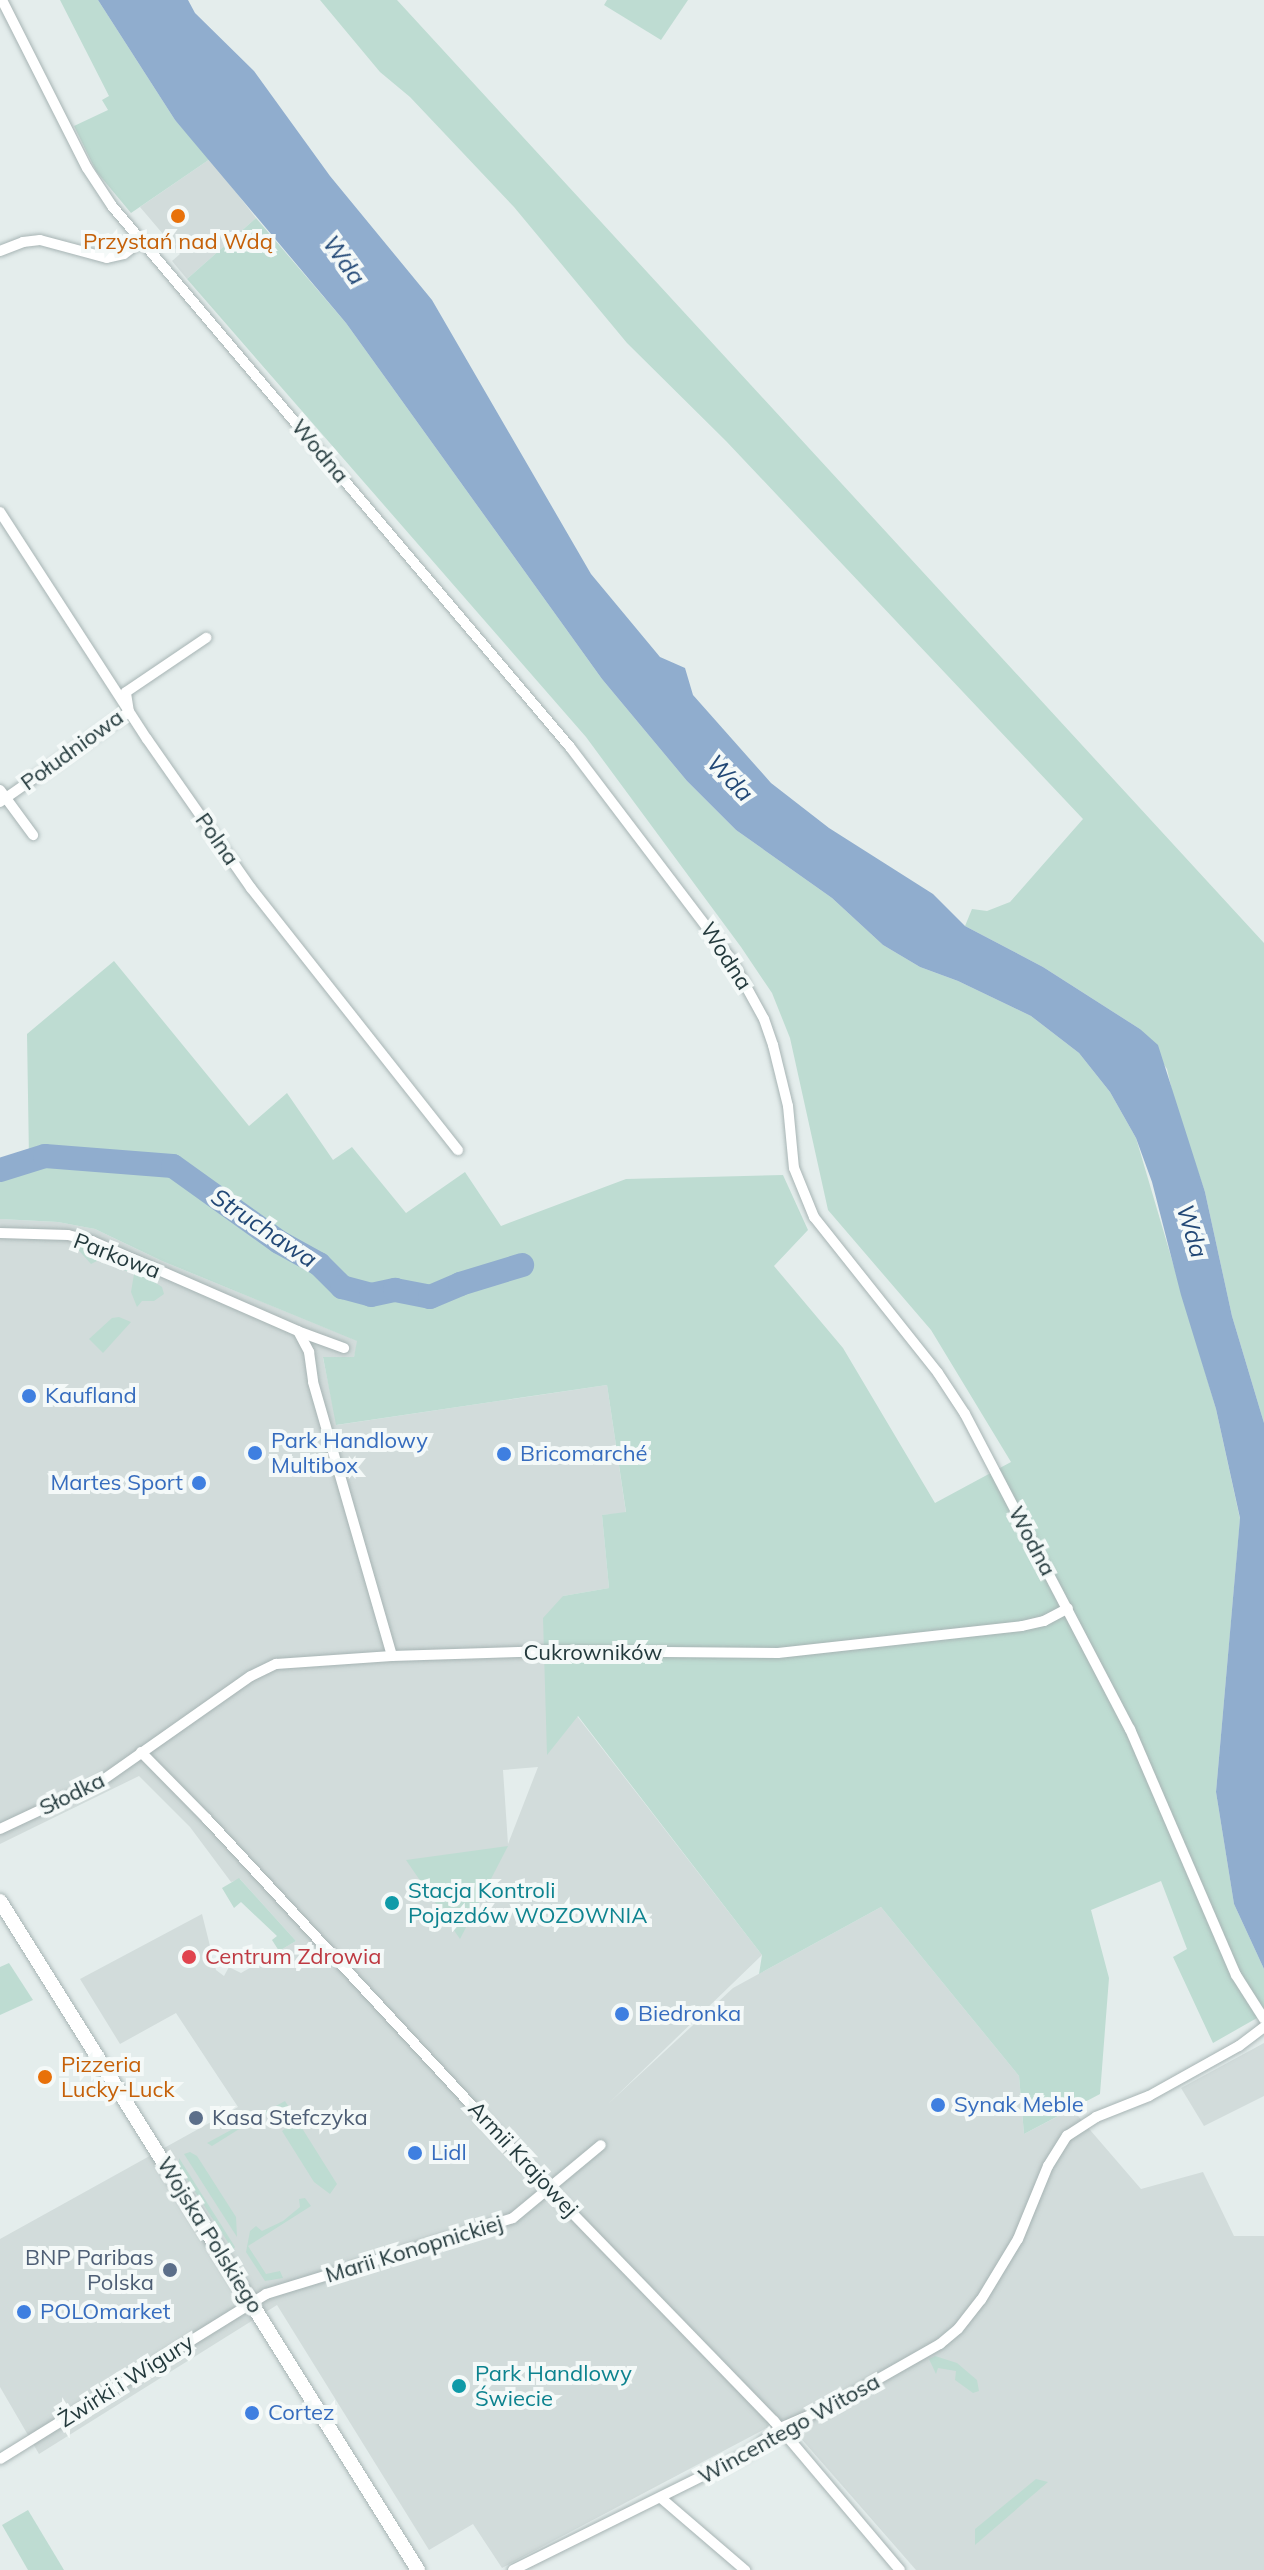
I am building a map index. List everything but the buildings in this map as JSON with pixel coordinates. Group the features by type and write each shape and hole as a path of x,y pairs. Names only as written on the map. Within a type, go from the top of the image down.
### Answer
{"street":[{"name":"Wodna","path":"2,0 87,168 112,206 570,747 731,959 764,1019 773,1045 786,1098 794,1168 814,1217 953,1395 1068,1608 1152,1775 1242,1988 1264,2019"},
{"path":"0,251 15,244 40,240 107,258 124,254 141,241"},
{"name":"Polna","path":"0,512 129,712 267,910 458,1150"},
{"name":"Południowa","path":"2,797 129,712 126,692 206,638"},
{"path":"2,797 33,835"},
{"name":"Parkowa","path":"0,1233 68,1235 92,1241 185,1284 344,1348"},
{"path":"298,1331 309,1352 313,1382 392,1656"},
{"name":"Cukrowników","path":"141,1752 269,1666 392,1656 550,1651 778,1653 1022,1626 1044,1621 1068,1608"},
{"name":"Słodka","path":"0,1829 100,1782 141,1752"},
{"name":"Armii Krajowej","path":"141,1752 218,1830 549,2189 780,2428 900,2570"},
{"name":"Wojska Polskiego","path":"0,1901 418,2570"},
{"name":"Wincentego Witosa","path":"513,2570 747,2454 780,2428 829,2407 914,2359 958,2329 1018,2239 1048,2166 1076,2128 1149,2096 1239,2046 1264,2027"},
{"name":"Marii Konopnickiej","path":"252,2302 266,2294 498,2225 529,2209 601,2145"},
{"name":"Żwirki i Wigury","path":"0,2459 252,2302"},
{"path":"661,2498 745,2570"}],"shaded area":[{"path":"210,159 256,218 187,279 172,261 180,254 140,207"},
{"path":"0,1219 58,1222 95,1229 162,1261 358,1341 354,1357 323,1358 337,1425 607,1385 626,1513 602,1515 609,1588 563,1596 547,1754 577,1716 762,1955 608,2104 733,1988 881,1907 1019,2076 1024,2134 1072,2109 1141,2189 1203,2172 1234,2236 1264,2236 1264,2570 916,2570 784,2419 502,2568 473,2524 429,2550 277,2305 39,2454 0,2387 0,2239 238,2107 176,2013 120,2044 80,1979 202,1914 216,1970 224,1976 229,1967 241,1973 296,1941 240,1879 231,1882 190,1827 139,1776 0,1844","holes":["538,1767 508,1844 503,1770"]},
{"path":"1264,2043 1264,2096 1204,2126 1181,2088"}],"green space":[{"path":"60,0 98,0 175,120 210,159 131,213 96,171 74,126 108,110 102,100 109,96"},
{"path":"320,0 397,0 1264,943 1264,1423 1232,1316 1205,1192 1176,1108 1167,1069 1140,1029 1043,967 965,926 972,909 987,911 1010,902 1083,819 726,441 627,343 514,207 410,97 380,72"},
{"path":"607,0 688,0 661,40 604,5"},
{"path":"256,218 346,323 602,679 687,781 736,830 832,898 883,945 920,967 958,981 1031,1016 1079,1053 1110,1092 1136,1138 1216,1409 1240,1519 1216,1792 1234,1904 1264,1969 1264,2014 1213,2043 1173,1957 1187,1949 1161,1881 1091,1910 1109,1978 1100,2094 1024,2134 1019,2076 881,1907 759,1974 762,1955 578,1716 547,1755 543,1618 563,1596 609,1588 602,1515 626,1512 607,1385 336,1425 323,1357 354,1357 357,1341 162,1261 95,1229 58,1222 0,1219 0,1166 29,1159 27,1034 114,961 249,1126 287,1093 333,1160 352,1147 406,1213 465,1172 501,1226 626,1179 783,1175 808,1230 774,1266 843,1348 935,1503 1011,1462 931,1330 828,1210 790,1038 772,993 741,947 586,737 187,279"},
{"path":"73,1244 100,1250 143,1270 144,1275 162,1287 164,1294 154,1301 142,1301 137,1307 131,1292 134,1274 99,1260 91,1264"},
{"path":"119,1317 131,1322 103,1353 89,1339 112,1318"},
{"path":"508,1846 460,1939 406,1860"},
{"path":"239,1878 296,1941 279,1951 272,1940 277,1936 241,1902 234,1908 222,1888"},
{"path":"9,1963 33,2000 0,2015 0,1967"},
{"path":"285,2101 337,2184 330,2194 314,2182 282,2131 292,2124 283,2110 273,2115 263,2114 212,2146 207,2143"},
{"path":"190,2152 197,2156 236,2217 237,2237 184,2154"},
{"path":"179,2158 235,2247 233,2250 179,2167"},
{"path":"305,2198 311,2206 248,2246 266,2274 280,2271 283,2278 265,2281 246,2252 250,2231 256,2226 262,2231 283,2221 300,2207 299,2199"},
{"path":"935,2356 957,2363 977,2380 979,2391 973,2393 955,2380 956,2371 938,2368 936,2374 929,2359"},
{"path":"1036,2479 1048,2482 975,2545 975,2529"},
{"path":"28,2510 64,2570 28,2570 2,2525"}],"water":[{"name":"Wda","path":"98,0 188,0 195,13 254,71 330,176 432,300 591,574 660,657 685,668 693,695 771,783 829,828 933,894 965,926 1043,967 1140,1029 1158,1045 1205,1192 1232,1316 1264,1423 1264,1969 1234,1904 1216,1792 1240,1518 1216,1409 1181,1295 1152,1182 1136,1138 1110,1092 1079,1053 1031,1016 958,981 920,967 883,945 832,898 736,830 687,781 602,679 346,323 175,120"}],"waterway":[{"name":"Struchawa","path":"0,1170 45,1156 173,1166 279,1242 319,1264 342,1287 371,1295 395,1290 430,1297 460,1284 522,1265"}],"place":[{"name":"Przystań nad Wdą","path":"178,216"},
{"name":"Kaufland","path":"29,1396"},
{"name":"Park Handlowy Multibox","path":"255,1453"},
{"name":"Bricomarché","path":"504,1454"},
{"name":"Martes Sport","path":"199,1483"},
{"name":"Stacja Kontroli Pojazdów WOZOWNIA","path":"392,1903"},
{"name":"Centrum Zdrowia","path":"189,1957"},
{"name":"Biedronka","path":"622,2014"},
{"name":"Pizzeria Lucky-Luck","path":"45,2077"},
{"name":"Synak Meble","path":"938,2105"},
{"name":"Kasa Stefczyka","path":"196,2118"},
{"name":"Lidl","path":"415,2153"},
{"name":"BNP Paribas Polska","path":"170,2270"},
{"name":"POLOmarket","path":"24,2312"},
{"name":"Park Handlowy Świecie","path":"459,2386"},
{"name":"Cortez","path":"252,2413"}]}
